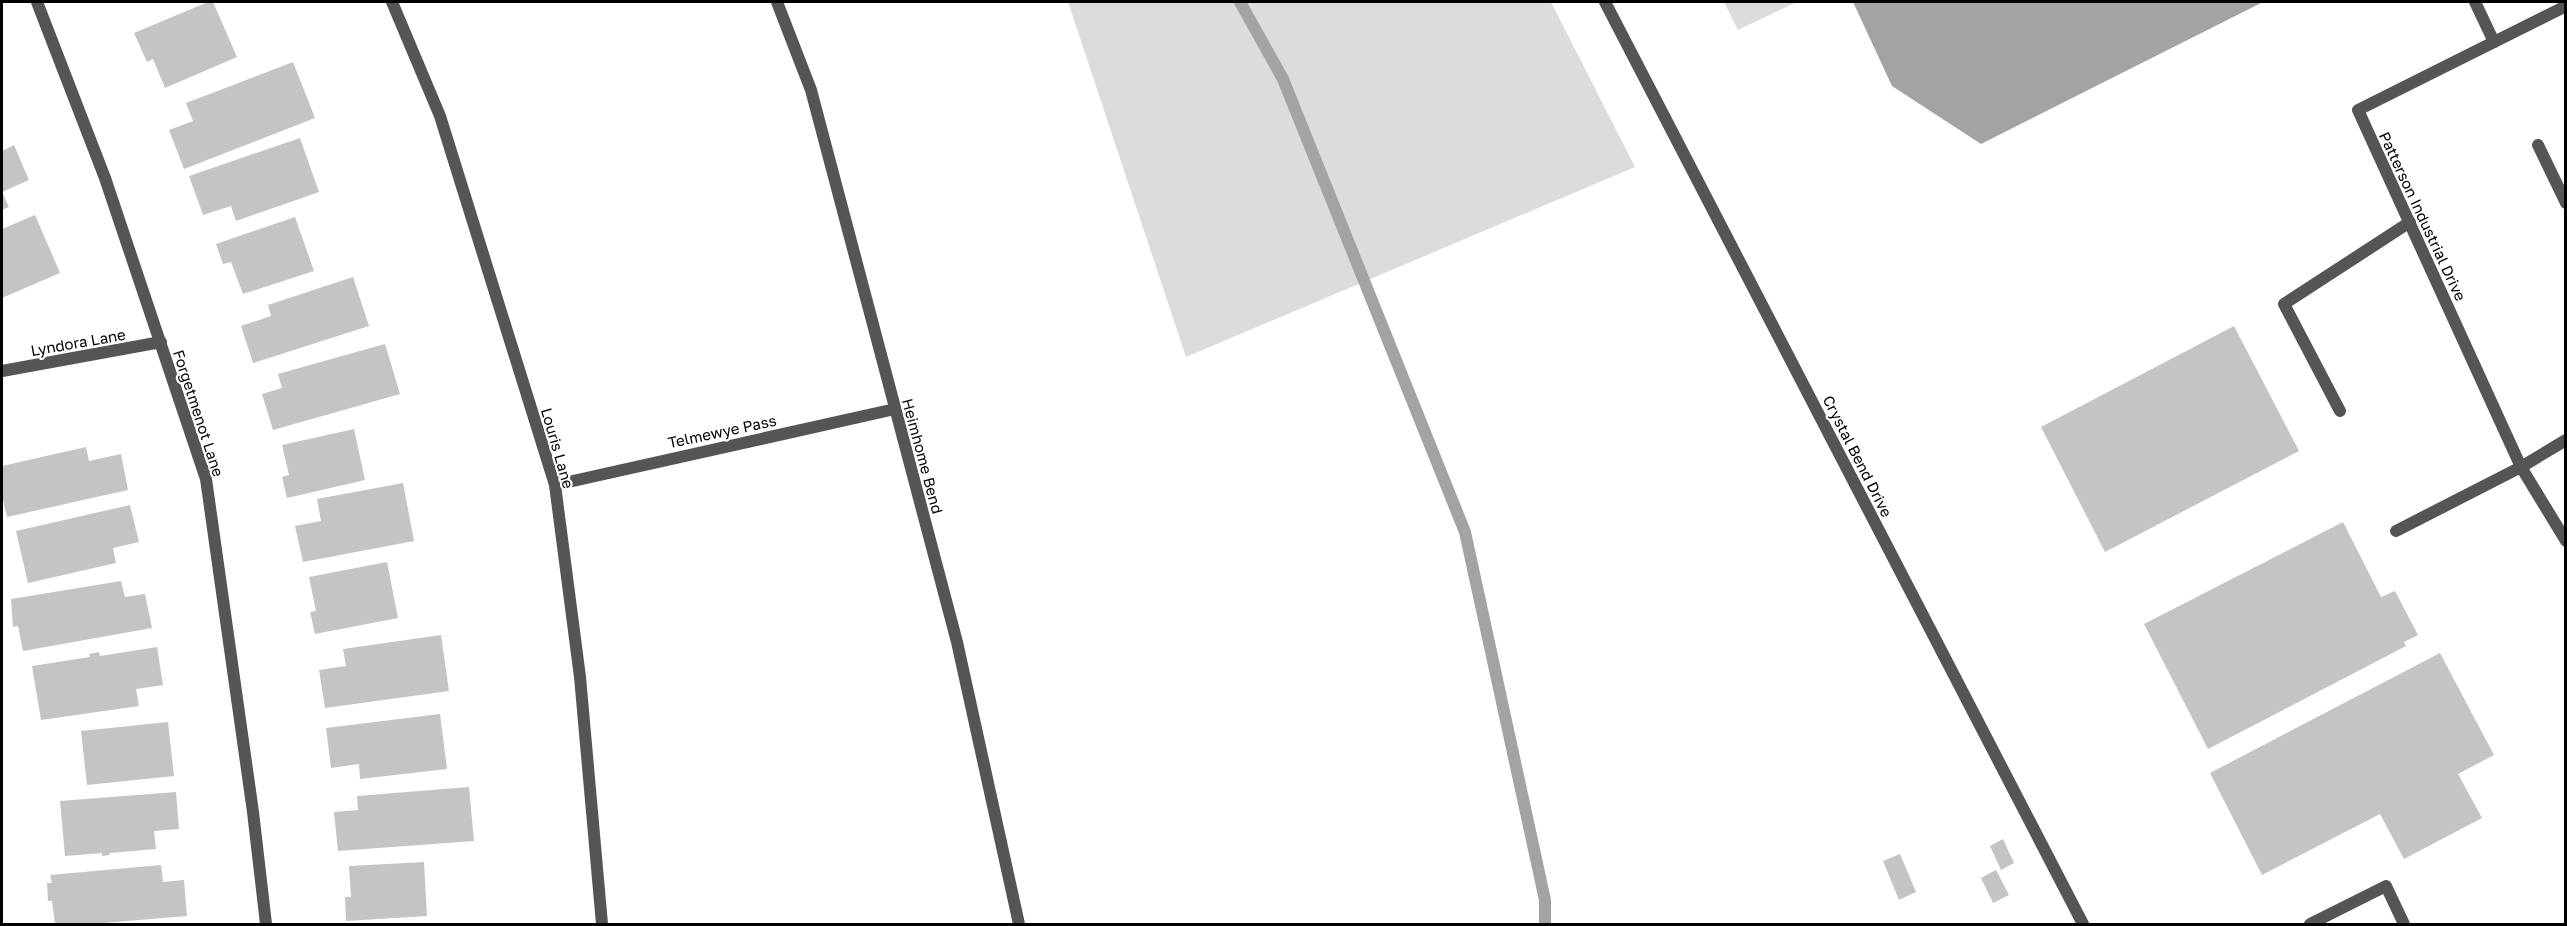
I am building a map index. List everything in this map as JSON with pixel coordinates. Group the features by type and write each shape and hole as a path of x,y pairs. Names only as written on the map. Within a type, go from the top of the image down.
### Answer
{"street":[{"name":"Louris Lane","path":"392,2 440,116 555,485 580,677 602,924"},
{"name":"Heimhome Bend","path":"777,2 811,90 957,642 1019,924"},
{"name":"Crystal Bend Drive","path":"1605,2 2083,924"},
{"path":"2475,2 2494,42"},
{"name":"Forgetmenot Lane","path":"40,3 105,178 206,479 252,801 266,924"},
{"name":"Patterson Industrial Drive","path":"2565,6 2358,110 2521,467 2565,541"},
{"path":"2538,145 2565,203"},
{"path":"2340,411 2284,304 2410,222"},
{"name":"Lyndora Lane","path":"2,371 161,342"},
{"name":"Telmewye Pass","path":"555,485 895,409"},
{"path":"2396,531 2521,467 2565,440"},
{"path":"2310,924 2386,886 2404,924"}],"shaded area":[{"path":"1068,2 1551,2 1635,167 1186,357"},
{"path":"1724,2 1797,2 1738,30"},
{"path":"1853,2 2263,2 1981,144 1892,86"}],"building":[{"path":"208,2 213,2 237,57 165,88 153,59 147,62 134,33"},
{"path":"293,62 315,118 184,169 169,130 193,121 186,103"},
{"path":"300,138 319,192 236,221 231,206 203,215 189,176"},
{"path":"14,145 29,180 2,192 2,151"},
{"path":"2,192 9,207 2,210"},
{"path":"35,215 60,273 2,298 2,229"},
{"path":"295,217 314,271 243,294 231,262 223,264 216,244"},
{"path":"353,277 369,326 253,363 241,326 271,316 268,305"},
{"path":"2234,326 2299,451 2105,552 2041,427"},
{"path":"385,344 400,394 273,430 262,394 282,388 278,374"},
{"path":"354,429 365,480 287,498 282,477 289,475 282,445"},
{"path":"86,447 89,461 121,454 128,490 7,517 2,495 2,466"},
{"path":"403,483 414,541 303,562 295,526 321,521 317,499"},
{"path":"130,505 139,542 113,548 116,563 28,583 16,531"},
{"path":"2343,522 2381,597 2395,591 2418,635 2404,642 2406,646 2208,749 2144,624"},
{"path":"387,562 398,618 315,634 310,612 316,611 309,577"},
{"path":"121,581 125,597 145,594 152,628 23,651 18,626 13,627 11,599"},
{"path":"441,635 449,691 325,708 319,670 346,666 343,649"},
{"path":"157,647 163,685 136,689 139,706 41,720 32,666 90,657 89,654 99,652 100,656"},
{"path":"2440,653 2494,755 2458,774 2482,818 2404,859 2380,814 2262,875 2210,773"},
{"path":"440,714 447,769 360,779 359,764 331,768 326,728"},
{"path":"168,722 174,776 87,785 81,731"},
{"path":"469,787 474,841 338,851 334,812 358,810 357,796"},
{"path":"176,792 179,829 154,831 156,849 110,853 102,856 102,853 65,856 60,801"},
{"path":"2003,839 2014,863 2001,870 1990,846"},
{"path":"1900,854 1916,892 1899,900 1883,861"},
{"path":"424,862 427,916 346,921 345,897 351,897 349,866"},
{"path":"161,865 163,882 184,880 187,916 91,924 55,924 52,901 48,901 47,883 52,883 50,875"},
{"path":"1996,870 2009,895 1993,903 1981,878"}],"waterway":[{"path":"1240,2 1283,79 1465,532 1545,900 1545,924"}]}
